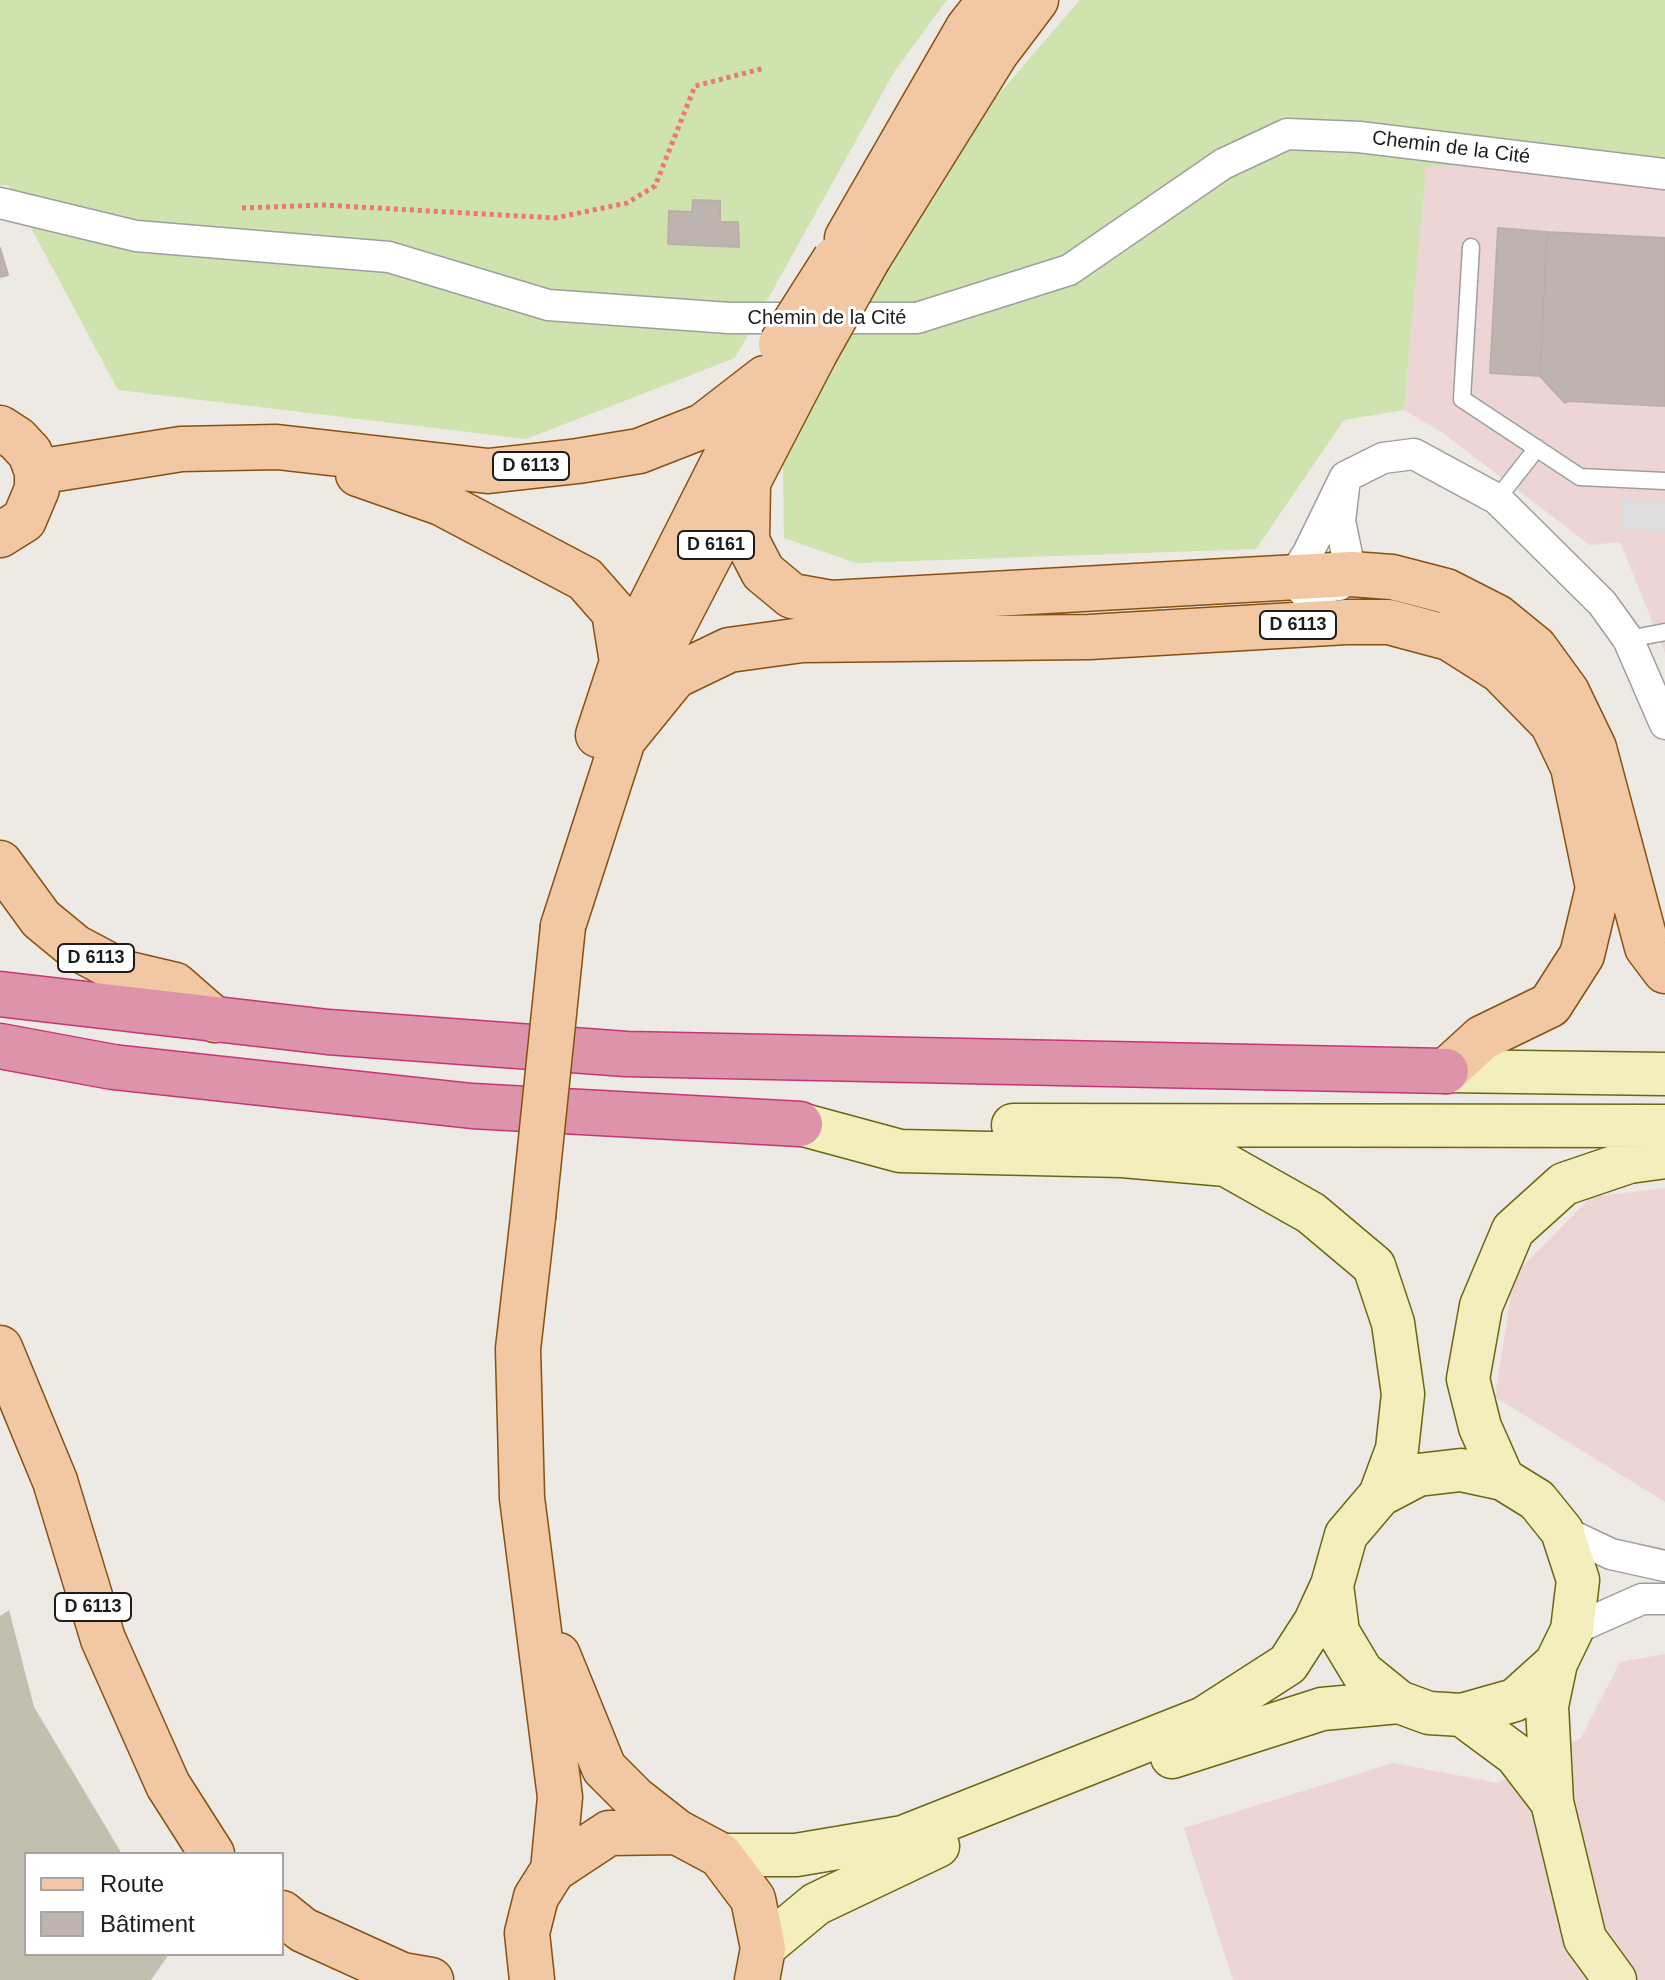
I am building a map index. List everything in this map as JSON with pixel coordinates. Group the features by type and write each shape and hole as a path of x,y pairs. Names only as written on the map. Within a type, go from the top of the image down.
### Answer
{"highway":[{"path":"0,994 215,1020 626,1054 1446,1071"},
{"path":"0,1046 113,1067 472,1106 800,1124"}],"main road":[{"name":"D 6161","path":"852,258 968,28 990,0"},
{"name":"D 6161","path":"622,662 787,358 852,258 1036,0"},
{"name":"D 6161","path":"623,740 664,644 748,484 787,358"},
{"name":"D 6113","path":"37,472 181,449 277,447 488,471 578,461 639,451 703,426 787,358"},
{"path":"0,428 17,439 30,453 37,472 33,505 24,520 0,535"},
{"name":"D 6113","path":"277,447 441,503 585,579 614,612 622,662 590,762 563,926 518,1349 522,1498 560,1797 553,1870"},
{"name":"D 6113","path":"748,484 747,541 763,572 792,596 831,603 1318,603 1449,638 1501,671 1552,723 1573,767 1598,888 1582,955 1550,1005 1482,1038 1446,1071"},
{"name":"D 6113","path":"563,926 623,740 675,676 729,650 802,640 1089,637 1318,603 1351,574 1392,577 1446,591 1497,617 1535,648 1567,692 1594,748 1647,947 1665,971"},
{"name":"D 6113","path":"0,863 41,919 75,947 124,973 175,985 215,1020"},
{"path":"1446,1071 1665,1074"},
{"path":"800,1124 1665,1126"},
{"path":"720,1855 796,1855 903,1837 1204,1718 1288,1664 1315,1622 1332,1585 1346,1535 1380,1495 1397,1449 1403,1394 1393,1323 1374,1266 1311,1213 1226,1165 1122,1156 900,1151 800,1124"},
{"path":"1503,1479 1480,1427 1468,1379 1481,1306 1513,1230 1564,1184 1629,1162 1665,1157"},
{"name":"D 6113","path":"0,1348 55,1481 103,1639 168,1785 211,1852"},
{"path":"1380,1495 1418,1475 1461,1470 1503,1479 1537,1500 1562,1531 1578,1580 1547,1706 1552,1802 1585,1939 1615,1980"},
{"path":"1332,1585 1338,1632 1362,1672 1399,1702 1429,1713 1462,1715 1515,1700 1564,1646"},
{"name":"D 6113","path":"537,1605 604,1768 635,1799 677,1832"},
{"path":"760,1964 816,1904 907,1859 1063,1794 1322,1709 1399,1702"},
{"path":"1462,1715 1516,1755 1552,1802"},
{"path":"532,1980 527,1933 536,1897 553,1870 609,1833 677,1832 720,1855 753,1899 760,1964"},
{"path":"284,1915 303,1930 402,1975 431,1980"}],"street":[{"name":"Chemin de la Cité","path":"0,203 136,236 389,257 548,305 729,318 917,318 1069,270 1223,164 1287,134 1359,137 1665,174"},
{"path":"1318,603 1308,553 1345,477 1383,458 1414,454 1497,499 1602,603 1628,639 1665,724"},
{"path":"1345,477 1340,521 1351,574"},
{"path":"1562,1531 1611,1554 1665,1566"},
{"path":"1564,1646 1642,1599 1665,1599"}],"lane":[{"path":"1471,247 1462,399 1580,477 1665,481"},
{"path":"1497,499 1537,448"},
{"path":"1628,639 1665,632"}],"path":[{"path":"227,209 323,205 555,218 627,203 655,186 695,86 765,68"}],"shaded area":[{"path":"1665,159 1665,653 1620,542 1590,545 1440,431 1404,410 1425,167"},
{"path":"1622,499 1665,501 1665,532 1620,529"},
{"path":"1665,1188 1665,1502 1495,1397 1514,1275 1591,1197"},
{"path":"9,1610 34,1707 121,1852 24,1852 24,1956 168,1956 151,1980 0,1980 0,1616"},
{"path":"1665,1654 1665,1980 1233,1980 1184,1828 1393,1763 1498,1783 1581,1738 1620,1662"}],"green space":[{"path":"0,0 947,0 894,72 735,358 526,439 118,390 8,185 0,185"},
{"path":"1080,0 1665,0 1665,159 1426,167 1404,410 1344,420 1256,549 856,563 784,538 783,465 807,400 986,109"}],"building":[{"path":"693,200 720,201 720,222 738,222 739,247 668,244 669,211 692,212"},
{"path":"1498,228 1547,232 1540,376 1490,373"},
{"path":"1547,232 1665,238 1665,406 1565,403 1540,376"},
{"path":"0,248 8,275 0,277"}]}
